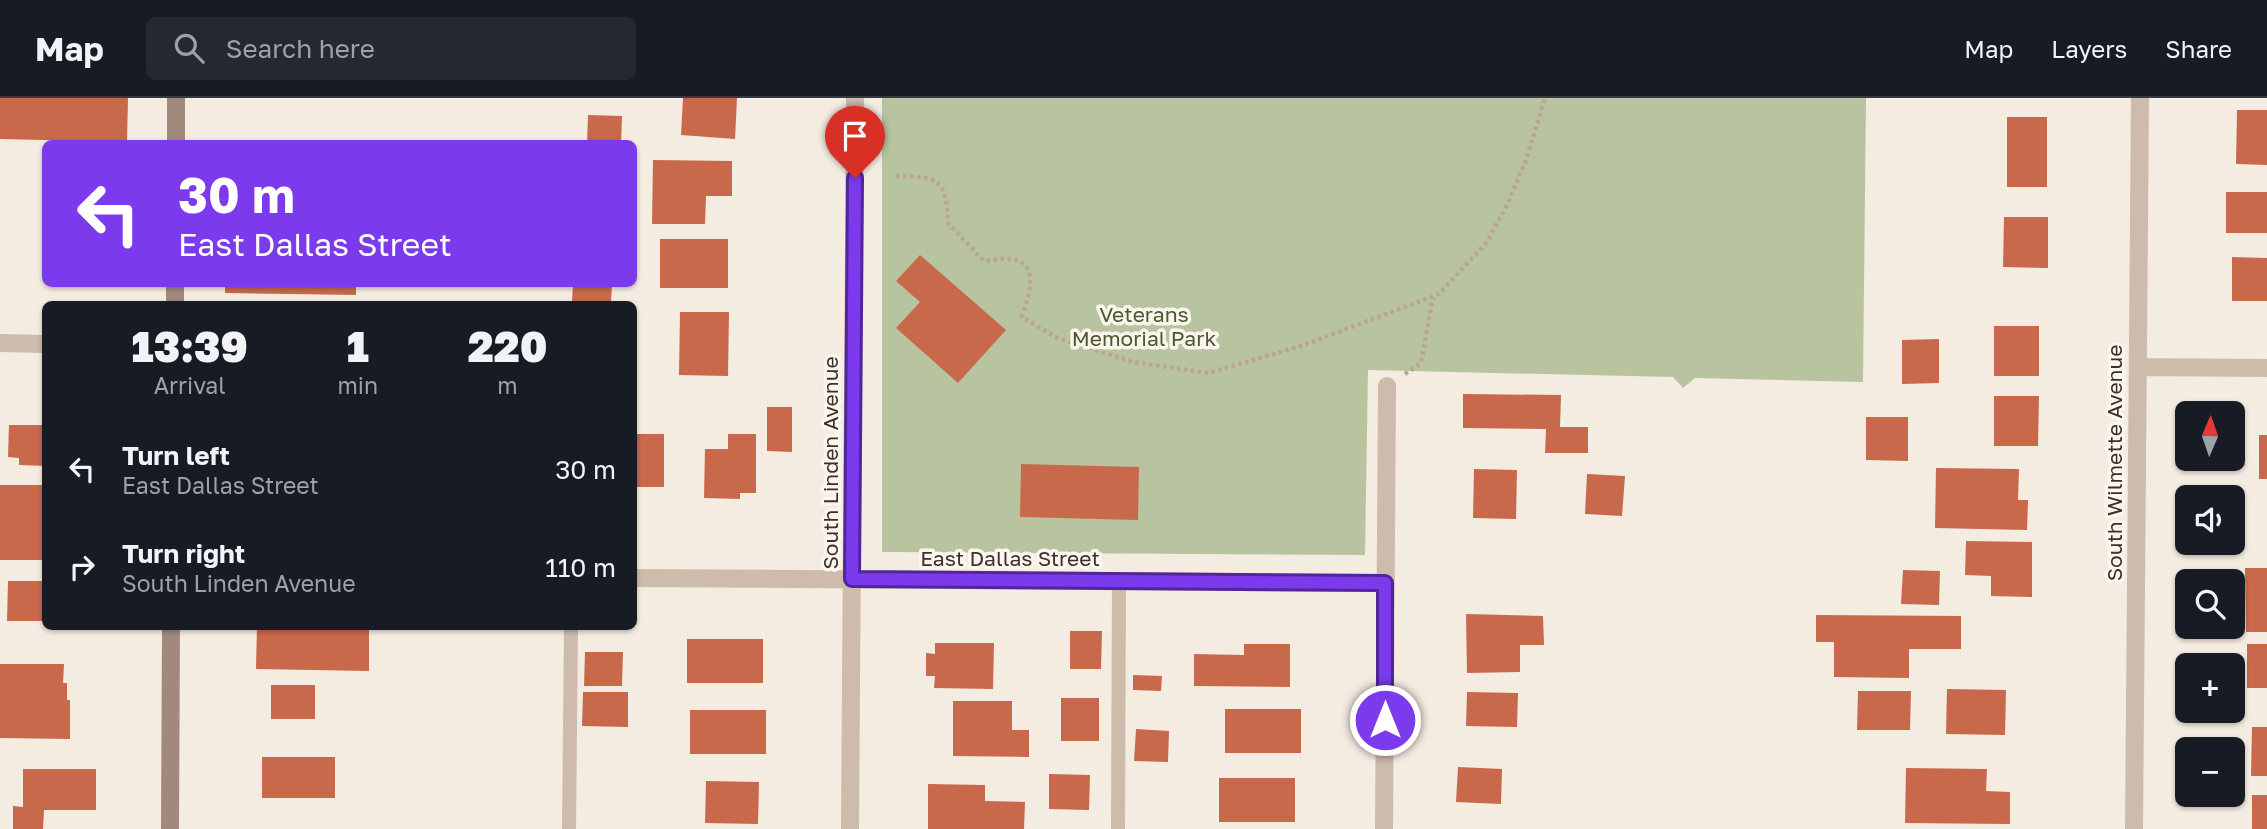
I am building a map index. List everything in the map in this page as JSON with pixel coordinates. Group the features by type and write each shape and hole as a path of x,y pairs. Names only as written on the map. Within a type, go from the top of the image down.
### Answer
{"main road":[{"path":"176,98 176,140"},
{"path":"170,829 172,630"}],"street":[{"name":"South Linden Avenue","path":"850,829 855,98"},
{"name":"South Wilmette Avenue","path":"2134,829 2140,98"},
{"path":"0,343 42,344"},
{"path":"2138,368 2267,368"},
{"path":"1384,829 1387,386"},
{"name":"East Dallas Street","path":"637,578 1385,583"}],"lane":[{"path":"1118,829 1119,581"},
{"path":"569,829 570,630"}],"path":[{"path":"896,176 919,176 931,179 943,187 947,197 948,223 984,261 1013,259 1030,273 1031,283 1022,317 1055,337 1133,362 1208,373 1301,346 1439,294 1487,242 1508,203 1526,160 1545,98"},
{"path":"1387,386 1421,363 1433,296"}],"green space":[{"name":"Veterans Memorial Park","path":"882,98 1866,98 1863,382 1695,378 1683,388 1673,377 1368,370 1365,555 882,552"}],"building":[{"path":"0,98 128,98 127,140 0,139"},
{"path":"683,98 737,98 735,139 681,135"},
{"path":"2237,110 2267,110 2267,165 2236,164"},
{"path":"588,115 622,116 621,140 587,140"},
{"path":"2007,117 2047,117 2047,187 2007,187"},
{"path":"653,160 732,161 732,196 706,196 705,224 652,224"},
{"path":"2226,192 2267,192 2267,233 2226,233"},
{"path":"2004,217 2048,217 2048,268 2003,267"},
{"path":"660,239 728,239 728,288 660,288"},
{"path":"920,255 1006,330 958,383 896,328 920,302 896,281"},
{"path":"2232,257 2267,258 2267,301 2232,301"},
{"path":"225,287 356,287 356,295 225,293"},
{"path":"573,287 612,287 611,301 572,301"},
{"path":"680,312 729,312 728,376 679,375"},
{"path":"1994,326 2039,326 2039,376 1994,376"},
{"path":"1939,339 1939,383 1902,384 1902,340"},
{"path":"1463,394 1561,395 1560,427 1588,427 1588,453 1545,453 1546,429 1463,428"},
{"path":"1994,396 2039,396 2038,446 1994,446"},
{"path":"767,407 792,407 792,452 767,451"},
{"path":"1866,417 1908,417 1908,461 1866,460"},
{"path":"9,425 42,425 42,466 19,465 19,458 8,457"},
{"path":"637,434 664,434 664,487 637,487"},
{"path":"728,434 756,434 756,493 740,493 740,499 704,498 705,449 728,449"},
{"path":"2259,435 2267,435 2267,479 2259,479"},
{"path":"1021,464 1139,467 1138,520 1020,517"},
{"path":"1936,468 2019,469 2018,500 2028,500 2027,530 1935,528"},
{"path":"1474,469 1517,470 1516,519 1473,518"},
{"path":"1587,474 1625,476 1622,516 1585,514"},
{"path":"0,485 42,485 42,560 0,560"},
{"path":"1966,541 2032,542 2032,597 1991,596 1991,576 1965,575"},
{"path":"2245,568 2267,568 2267,632 2246,632"},
{"path":"1903,570 1940,571 1939,605 1901,604"},
{"path":"8,581 42,581 42,621 7,621"},
{"path":"1466,614 1543,616 1544,645 1520,645 1520,672 1467,673"},
{"path":"1816,615 1961,616 1961,649 1909,649 1909,678 1834,677 1834,642 1816,642"},
{"path":"257,630 369,630 369,671 256,669"},
{"path":"1070,631 1102,631 1101,669 1070,669"},
{"path":"687,639 763,639 763,683 687,683"},
{"path":"935,643 994,643 993,689 934,688 935,676 926,676 926,653 935,654"},
{"path":"1244,644 1290,644 1290,687 1194,686 1194,654 1244,655"},
{"path":"2247,644 2267,644 2267,688 2247,688"},
{"path":"585,652 623,652 622,686 584,686"},
{"path":"0,664 64,664 63,683 67,683 67,700 70,700 70,739 0,738"},
{"path":"1133,675 1162,676 1161,691 1133,690"},
{"path":"271,685 315,685 315,719 271,719"},
{"path":"1947,689 2006,690 2005,735 1946,734"},
{"path":"1858,691 1911,691 1910,730 1857,730"},
{"path":"583,692 628,692 628,727 582,726"},
{"path":"1467,692 1518,693 1517,727 1466,726"},
{"path":"1061,698 1099,698 1099,741 1061,741"},
{"path":"953,701 1012,701 1012,730 1029,730 1029,757 953,756"},
{"path":"1225,709 1301,709 1301,753 1225,753"},
{"path":"690,710 766,710 766,754 690,754"},
{"path":"2252,727 2267,727 2267,776 2251,776"},
{"path":"1136,729 1169,731 1168,762 1134,761"},
{"path":"262,757 335,757 335,798 262,798"},
{"path":"1458,767 1502,769 1501,804 1456,802"},
{"path":"1906,768 1987,769 1986,791 2010,792 2010,824 1905,823"},
{"path":"23,769 96,769 96,810 44,810 43,829 13,829 13,806 23,807"},
{"path":"1049,774 1090,775 1089,810 1049,809"},
{"path":"1219,778 1295,778 1295,822 1219,822"},
{"path":"706,781 759,782 758,824 705,823"},
{"path":"928,784 985,785 985,801 1025,802 1024,829 928,829"},
{"path":"2252,795 2267,795 2267,829 2252,829"}],"route":[{"path":"855,178 852,579 1385,583 1385,720"}]}
